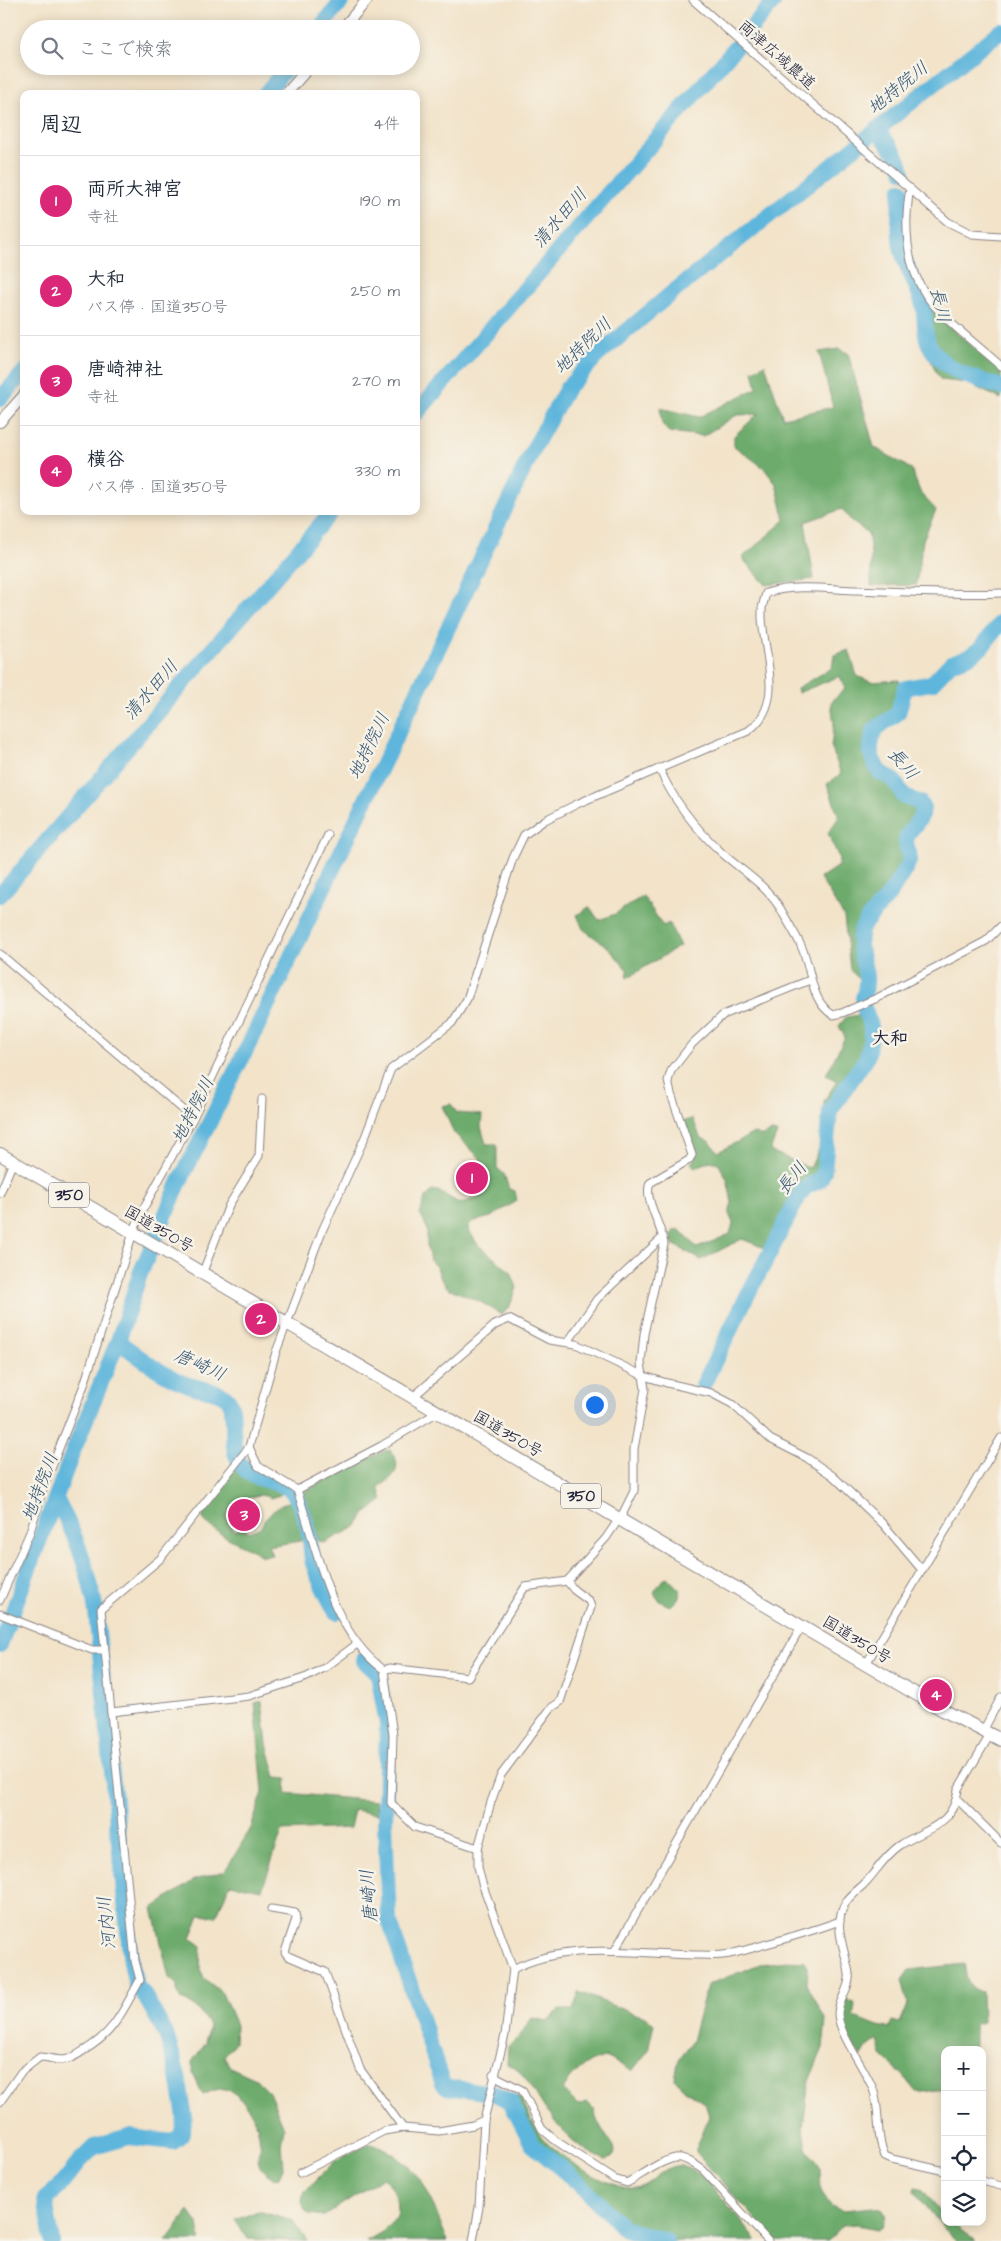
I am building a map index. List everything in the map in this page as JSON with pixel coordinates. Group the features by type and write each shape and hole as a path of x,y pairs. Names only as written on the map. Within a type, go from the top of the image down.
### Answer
{"highway":[{"name":"国道350号","path":"0,1154 943,1710 991,1735"}],"street":[{"path":"350,20 367,0"},
{"name":"両津広域農道","path":"693,0 910,188"},
{"path":"289,90 302,75"},
{"path":"1001,236 988,237 960,230 948,222 910,188 906,207 908,242 910,256 925,294 935,306 1001,366"},
{"path":"0,422 20,400"},
{"path":"0,2102 21,2072 40,2057 63,2060 74,2057 103,2038 114,2026 139,1982 135,1961 101,1609 154,1567 250,1447 267,1381 322,1231 365,1137 391,1069 452,1023 467,999 513,858 524,835 534,826 553,816 659,768 748,731 761,719 772,688 762,618 762,608 766,594 776,590 815,587 909,592 1001,593"},
{"path":"659,768 665,782 700,832 723,855 738,864 767,891 778,906 802,948 813,990 828,1012 833,1015 842,1013 986,941 1001,926"},
{"path":"0,1600 30,1532 43,1489 84,1385 136,1235 142,1211 193,1118 276,948 328,835"},
{"path":"0,954 193,1118"},
{"path":"384,1670 390,1668 468,1677 525,1588 567,1582 606,1538 620,1518 634,1491 634,1448 645,1389 641,1363 644,1334 664,1244 648,1189 650,1183 689,1160 692,1155 671,1094 668,1081 671,1071 692,1044 723,1015 810,980"},
{"path":"202,1274 229,1205 259,1156 262,1099"},
{"path":"0,1193 13,1162"},
{"path":"568,1342 597,1299 663,1236"},
{"path":"413,1397 503,1320 509,1319 550,1340 568,1342 644,1376 667,1384 711,1393 732,1404 770,1438 807,1458 833,1476 884,1525 922,1570"},
{"path":"297,1490 380,1446 438,1412"},
{"path":"866,1664 1001,1438"},
{"path":"250,1447 258,1466 297,1490 328,1586 343,1620 357,1644 371,1660 384,1670 393,1735 391,1803 415,1827 478,1848"},
{"path":"474,2241 479,2207 484,2120 504,2034 513,1969 482,1883 478,1867 478,1848 501,1775 551,1708 560,1702 570,1675 591,1607 589,1601 567,1582"},
{"path":"1,1614 92,1650 104,1650"},
{"path":"615,1950 802,1626"},
{"path":"111,1712 249,1696 307,1677 326,1668 357,1644"},
{"path":"941,2171 892,2159 885,2156 881,2148 873,2088 841,2026 838,2013 849,1975 841,1939 840,1921 844,1904 868,1880 884,1859 910,1839 939,1825 948,1816 957,1799 958,1789 991,1735 1001,1697"},
{"path":"957,1799 1001,1843"},
{"path":"271,1908 296,1913 296,1920 285,1952 288,1956 325,1972 360,2069 403,2128"},
{"path":"513,1969 530,1960 557,1953 615,1950 675,1956 723,1956 804,1934 840,1921"},
{"path":"493,2075 522,2090 542,2129 556,2141 614,2178 627,2182 666,2161 679,2158 690,2162 703,2170 768,2241"},
{"path":"300,2173 384,2131 403,2128 439,2131 473,2125 484,2120"},
{"path":"986,2182 1001,2186"}],"green space":[{"path":"924,298 936,314 1001,372 1001,399 967,383 941,380 920,336 918,301"},
{"path":"838,349 848,353 874,447 911,469 921,494 936,510 923,540 916,585 871,586 871,553 868,533 852,522 842,509 805,522 814,579 766,585 742,558 785,520 776,484 763,467 734,446 734,436 758,414 737,415 703,436 669,432 662,424 660,408 699,417 757,388 753,371 765,364 783,418 833,407 819,352"},
{"path":"849,650 857,676 871,682 899,680 900,691 895,711 871,729 865,750 868,762 880,776 887,779 903,800 914,803 918,807 918,814 903,839 906,860 886,895 858,928 855,940 865,978 860,981 850,969 844,917 820,878 838,866 839,858 828,833 839,817 827,784 841,774 831,746 834,724 831,702 845,689 840,676 798,693 797,688 832,668 834,655"},
{"path":"643,896 663,926 669,923 680,946 627,978 628,971 609,948 583,929 577,915 589,907 599,920 615,914"},
{"path":"859,1015 865,1017 869,1028 862,1057 828,1109 821,1172 793,1197 767,1249 742,1239 701,1260 673,1244 671,1238 674,1230 679,1229 697,1248 730,1234 733,1223 729,1214 732,1203 727,1179 718,1163 710,1161 695,1168 691,1163 695,1157 683,1121 693,1119 700,1137 710,1142 718,1152 754,1133 762,1136 772,1132 777,1133 770,1151 810,1168 821,1145 824,1128 824,1101 837,1081 826,1075 845,1037 839,1026 846,1017"},
{"path":"451,1104 457,1113 482,1115 481,1127 486,1144 497,1144 497,1168 504,1174 509,1189 515,1191 517,1201 491,1217 471,1222 468,1229 478,1245 511,1272 517,1288 509,1308 502,1315 479,1301 448,1288 442,1281 437,1268 430,1260 427,1247 427,1228 420,1214 425,1198 432,1191 438,1191 461,1204 485,1194 489,1188 482,1171 480,1158 454,1133 442,1106"},
{"path":"390,1450 397,1466 390,1479 379,1487 383,1500 364,1515 354,1528 324,1543 319,1541 303,1496 306,1490 384,1451"},
{"path":"245,1457 264,1476 270,1486 284,1491 280,1495 270,1498 258,1495 235,1507 226,1516 234,1531 244,1527 249,1532 261,1527 273,1511 291,1501 305,1534 301,1541 268,1546 272,1555 262,1556 216,1531 203,1519 203,1510"},
{"path":"667,1577 681,1591 678,1599 671,1606 661,1601 654,1592 663,1579"},
{"path":"262,1701 267,1744 276,1777 287,1778 286,1793 376,1801 377,1814 354,1810 350,1828 282,1831 262,1890 230,1884 216,1917 200,1915 191,1938 201,1945 200,1970 204,1978 222,1993 236,2025 235,2042 224,2056 230,2067 256,2079 269,2092 284,2128 281,2144 283,2168 279,2177 274,2178 266,2173 259,2164 258,2129 252,2114 243,2101 231,2091 225,2089 203,2095 193,2074 193,2060 206,2043 209,2026 198,2009 181,2000 177,1993 177,1984 169,1978 153,1908 194,1880 225,1871 251,1828 263,1792 255,1703"},
{"path":"787,1961 804,1962 808,1969 807,1984 826,2021 823,2048 809,2081 803,2127 807,2147 820,2169 821,2191 831,2206 844,2210 872,2207 883,2210 886,2217 882,2227 876,2229 858,2225 842,2226 828,2241 776,2241 695,2152 709,2116 705,2103 685,2090 675,2080 678,2062 692,2041 707,1985 760,1964"},
{"path":"964,1964 970,1985 982,1992 983,2022 975,2024 975,2046 941,2046 941,2090 917,2092 904,2076 882,2056 878,2039 867,2048 861,2058 849,2037 844,2023 843,2016 846,1999 855,2004 853,2016 878,2026 889,2028 892,2021 900,2023 908,2003 902,1980 909,1970"},
{"path":"579,1992 646,2017 654,2024 648,2051 632,2071 605,2057 591,2062 580,2069 562,2090 578,2105 587,2102 595,2110 596,2119 615,2150 614,2156 606,2160 589,2152 567,2135 544,2108 526,2079 507,2064 508,2047 518,2038 532,2018 547,2021 560,2010 573,2010"},
{"path":"514,2095 520,2097 542,2138 577,2166 605,2181 630,2188 646,2184 673,2166 687,2167 695,2171 714,2189 757,2241 675,2241 635,2231 623,2225 585,2186 536,2145 512,2100"},
{"path":"372,2143 401,2159 418,2177 430,2196 448,2241 366,2241 382,2232 397,2217 395,2195 391,2186 382,2178 324,2216 309,2214 302,2203 303,2193 336,2160"},
{"path":"915,2187 921,2188 941,2211 941,2225 914,2191"},
{"path":"189,2211 198,2224 201,2241 166,2241"},
{"path":"258,2211 293,2221 307,2241 248,2239 235,2220"},
{"path":"942,2226 957,2226 976,2241 957,2241"}],"waterway":[{"path":"326,20 343,0"},
{"name":"清水田川","path":"745,35 775,0"},
{"name":"地持院川","path":"0,1645 74,1449 118,1341 140,1274 180,1181 251,1040 535,446 567,388 597,356 667,297 1001,31"},
{"name":"清水田川","path":"420,409 735,48"},
{"path":"268,90 281,75"},
{"name":"長川","path":"878,131 896,154 903,171"},
{"name":"長川","path":"901,190 899,221 902,251 923,305 929,345 939,358 953,369 1001,387"},
{"path":"0,399 20,376"},
{"name":"清水田川","path":"0,895 329,515"},
{"name":"長川","path":"863,998 866,980 859,943 860,935 865,923 887,897 910,859 906,840 911,829 919,820 923,808 919,802 904,797 892,779 880,773 871,753 874,730 898,713 905,688 932,683 951,663 968,657 981,648 1001,622"},
{"name":"長川","path":"752,1287 800,1194 806,1187 820,1180 824,1171 830,1111 867,1057 871,1026 864,1008"},
{"name":"長川","path":"703,1385 750,1290"},
{"name":"唐崎川","path":"118,1341 170,1377 194,1387 220,1393 228,1399 232,1411 233,1442 236,1455 242,1466 249,1473 288,1488 297,1498 308,1530 314,1566 336,1612"},
{"name":"河内川","path":"52,2241 45,2199 60,2186 94,2147 129,2137 173,2142 181,2136 185,2118 178,2076 166,2034 143,1993 136,1985 131,1962 96,1612 81,1554 56,1499"},
{"name":"唐崎川","path":"363,1660 378,1674 387,1724 385,1822 389,1920 442,2082 447,2087 486,2092"},
{"name":"唐崎川","path":"493,2093 510,2101 532,2144 582,2186 623,2228 666,2241"}],"place":[{"name":"両所大神宮","path":"472,1178"},
{"name":"大和","path":"261,1319"},
{"name":"唐崎神社","path":"244,1515"},
{"name":"横谷","path":"936,1695"}],"district":[{"name":"大和","path":"890,1038"}]}
